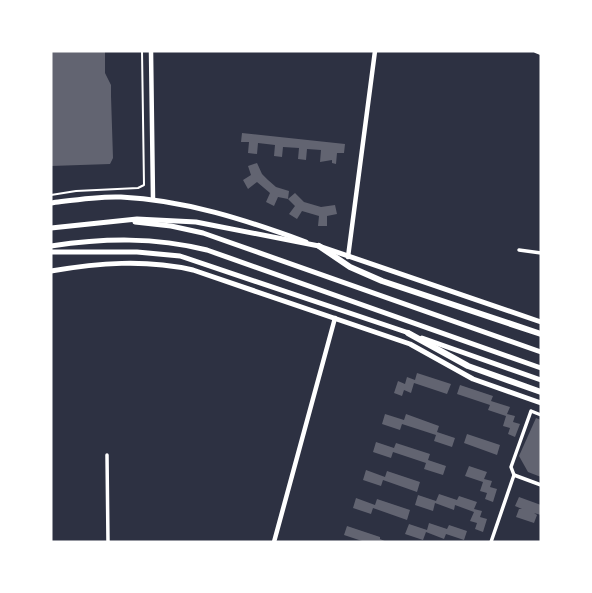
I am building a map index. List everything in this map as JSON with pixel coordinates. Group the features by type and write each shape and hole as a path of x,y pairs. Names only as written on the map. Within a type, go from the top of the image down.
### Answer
{"highway":[{"path":"319,246 350,267 382,281 541,334"},
{"path":"408,333 468,366 541,392"}],"main road":[{"path":"51,203 92,197 153,199 192,206 234,217 541,323"},
{"path":"51,228 137,219 179,220 319,246"},
{"path":"110,222 154,224 203,233 541,352"},
{"path":"51,246 86,241 136,239 199,248 541,368"},
{"path":"51,252 137,252 180,256 541,380"},
{"path":"51,271 120,263 181,267 410,344 473,379 541,403"}],"street":[{"path":"151,51 153,199"},
{"path":"348,257 375,51"},
{"path":"536,51 541,53"},
{"path":"519,250 541,253"},
{"path":"274,542 335,318"},
{"path":"491,542 514,475 511,467 531,411 541,415"},
{"path":"107,456 108,542"},
{"path":"514,475 541,485"}],"path":[{"path":"51,195 138,188 144,185 142,51"}],"building":[{"path":"51,51 105,51 105,73 111,85 113,158 110,164 51,166"},
{"path":"242,133 345,144 344,153 337,153 336,164 332,163 332,160 320,162 321,150 307,149 306,160 298,159 299,148 283,147 282,157 274,156 275,145 258,143 257,154 248,153 249,142 241,142"},
{"path":"257,163 262,174 276,187 289,191 288,199 278,197 274,206 266,202 270,193 257,182 248,189 243,180 251,175 248,166"},
{"path":"295,193 304,202 321,207 335,205 337,214 327,216 327,226 318,226 319,216 302,211 297,219 289,214 295,206 288,199"},
{"path":"417,373 451,384 447,394 414,383 411,393 404,390 402,396 394,393 398,381 405,384 407,377 415,380"},
{"path":"460,385 493,396 491,401 510,407 507,414 515,416 513,422 520,424 515,437 508,434 510,428 503,426 506,416 488,410 490,405 457,394"},
{"path":"385,414 404,420 406,414 439,426 437,432 455,438 452,447 434,441 436,435 402,424 400,430 382,424"},
{"path":"536,418 541,420 541,477 528,472 519,456"},
{"path":"467,434 500,445 497,455 464,443"},
{"path":"376,442 394,448 396,443 430,454 428,460 446,466 443,475 424,469 426,463 393,452 391,458 373,452"},
{"path":"469,466 487,472 484,479 492,481 490,487 497,489 493,502 485,499 487,493 480,491 483,482 465,476"},
{"path":"366,470 385,477 387,471 420,482 417,492 383,480 381,486 363,480"},
{"path":"439,494 457,500 459,496 477,502 474,509 482,511 480,517 487,519 483,532 475,529 477,523 470,521 474,512 455,505 454,510 435,503 433,511 415,505 418,495 436,501"},
{"path":"519,497 541,505 541,515 534,513 537,515 534,523 516,517 519,509 522,509 515,506"},
{"path":"356,498 375,505 377,499 410,510 407,520 373,508 371,514 353,508"},
{"path":"429,523 447,529 449,525 467,531 464,540 446,534 444,539 426,532 423,540 405,534 409,524 427,530"},
{"path":"347,526 387,542 365,542 344,535"}]}
